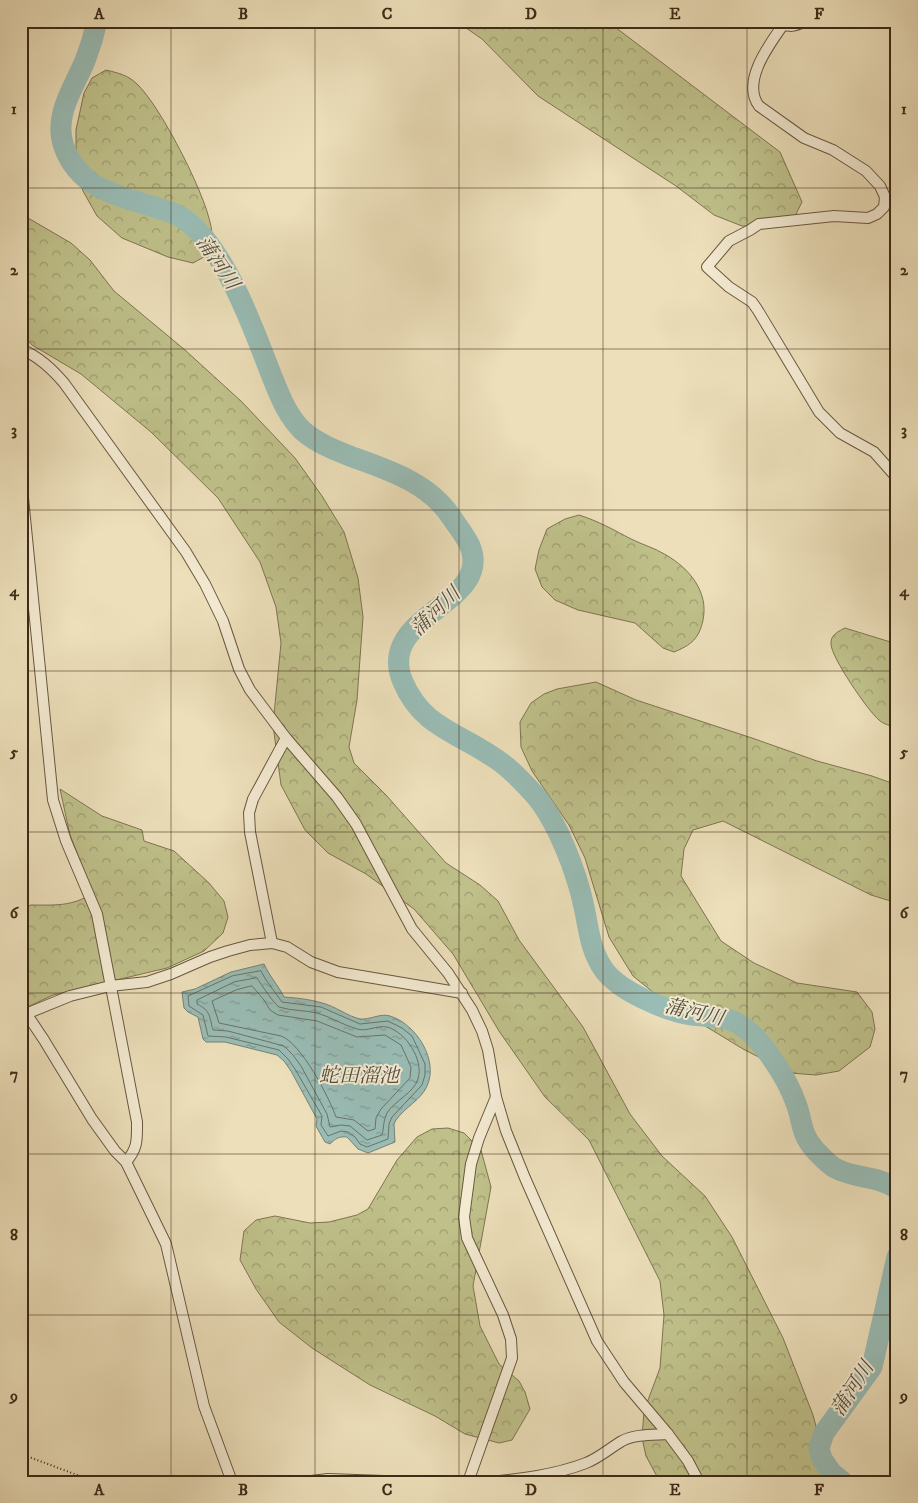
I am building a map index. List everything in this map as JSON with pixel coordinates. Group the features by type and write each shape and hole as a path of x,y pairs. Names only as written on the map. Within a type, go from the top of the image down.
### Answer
{"street":[{"path":"804,21 792,27 779,23 761,61 754,84 753,93 755,101 759,106 804,138 833,150 866,171 880,186 885,197 884,207 877,214 868,218 834,216 759,224 729,241 707,267 728,287 752,302 758,309 819,412 840,433 874,452 897,478"},
{"path":"21,349 34,354 64,383 186,552 205,584 223,621 240,670 250,690 286,738 337,796 356,824 412,929 462,993 482,1031 488,1050 496,1098 506,1131 597,1341 624,1382 688,1461 699,1482"},
{"path":"21,478 53,800 66,841 97,914 137,1122 137,1140 134,1153 126,1162"},
{"path":"272,944 248,813 253,799 286,738"},
{"path":"232,1482 204,1406 166,1244 126,1162 115,1151 92,1119 44,1040 23,1013 70,996 110,986 148,982 210,957 250,945 272,944 287,947 311,962 338,972 462,993"},
{"path":"468,1482 512,1358 511,1340 503,1316 467,1238 464,1217 471,1164 479,1138 496,1098"},
{"path":"488,1482 518,1480 571,1468 588,1462 624,1440 638,1436 668,1434"},
{"path":"303,1482 328,1479 412,1482"}],"path":[{"path":"21,1454 96,1482"}],"green space":[{"path":"456,21 607,21 780,152 802,202 795,216 767,226 742,226 714,215 676,186 538,96 482,39"},
{"path":"106,70 130,78 147,95 171,133 194,178 203,200 212,234 206,256 193,263 168,257 122,238 97,216 83,191 76,169 76,130 84,93 92,78"},
{"path":"21,217 28,218 71,243 90,260 114,291 185,350 242,402 295,458 322,496 344,532 358,578 363,617 357,700 349,747 354,763 386,795 446,863 480,885 498,901 519,940 583,1027 630,1114 662,1156 705,1196 732,1237 783,1338 813,1415 831,1482 660,1482 646,1456 642,1438 644,1411 660,1368 664,1315 660,1281 589,1140 545,1097 499,1031 453,954 414,909 366,874 328,853 305,830 281,785 273,725 281,643 276,607 260,562 218,498 151,432 81,374 32,345 21,333"},
{"path":"579,515 662,553 674,560 689,574 700,591 703,600 703,620 697,637 685,647 674,652 663,648 635,623 578,610 555,600 542,587 535,569 539,550 547,529 565,519"},
{"path":"845,628 897,644 897,728 883,723 874,715 851,684 837,660 831,641 835,634"},
{"path":"596,682 636,700 817,761 897,785 897,903 871,895 723,821 693,830 684,849 681,876 721,941 754,963 797,983 857,992 872,1012 875,1029 870,1047 839,1071 816,1075 790,1073 743,1049 664,1001 633,976 609,937 585,858 569,825 532,771 521,747 520,722 531,703 544,694 557,689"},
{"path":"60,789 102,816 142,830 144,841 174,851 209,883 224,901 228,917 223,933 204,951 167,968 53,995 21,1010 21,916 30,905 70,903 93,893 70,835"},
{"path":"448,1128 464,1133 481,1150 491,1187 473,1286 480,1326 499,1364 519,1381 525,1392 530,1409 512,1440 499,1443 465,1434 435,1416 370,1385 312,1348 279,1322 256,1289 240,1260 244,1231 256,1220 275,1216 310,1223 329,1222 357,1215 368,1209 397,1160 417,1137 432,1129"}],"water":[{"name":"蛇田溜池","path":"264,964 284,997 322,1003 360,1019 382,1015 390,1016 400,1020 423,1044 430,1065 430,1076 424,1091 396,1120 394,1124 395,1142 368,1153 358,1149 347,1137 337,1138 330,1144 325,1142 316,1126 317,1119 291,1071 277,1055 225,1042 206,1042 203,1039 198,1017 184,1008 182,992 195,989 231,972"}],"waterway":[{"name":"蒲河川","path":"97,21 87,56 66,103 61,124 61,136 71,161 80,173 102,189 176,215 187,221 201,234 226,270 247,313 280,397 297,425 309,436 328,447 409,480 433,496 443,506 470,546 473,566 466,582 452,597 418,625 405,641 399,659 403,682 411,697 429,718 508,768 529,788 542,805 551,818 571,863 581,893 596,955 611,978 656,1005 691,1015 728,1019 743,1027 753,1035 780,1070 793,1095 805,1134 816,1151 835,1168 850,1174 882,1181 897,1189"},
{"name":"蒲河川","path":"843,1482 831,1472 822,1459 819,1448 824,1433 872,1367 897,1257"}]}
